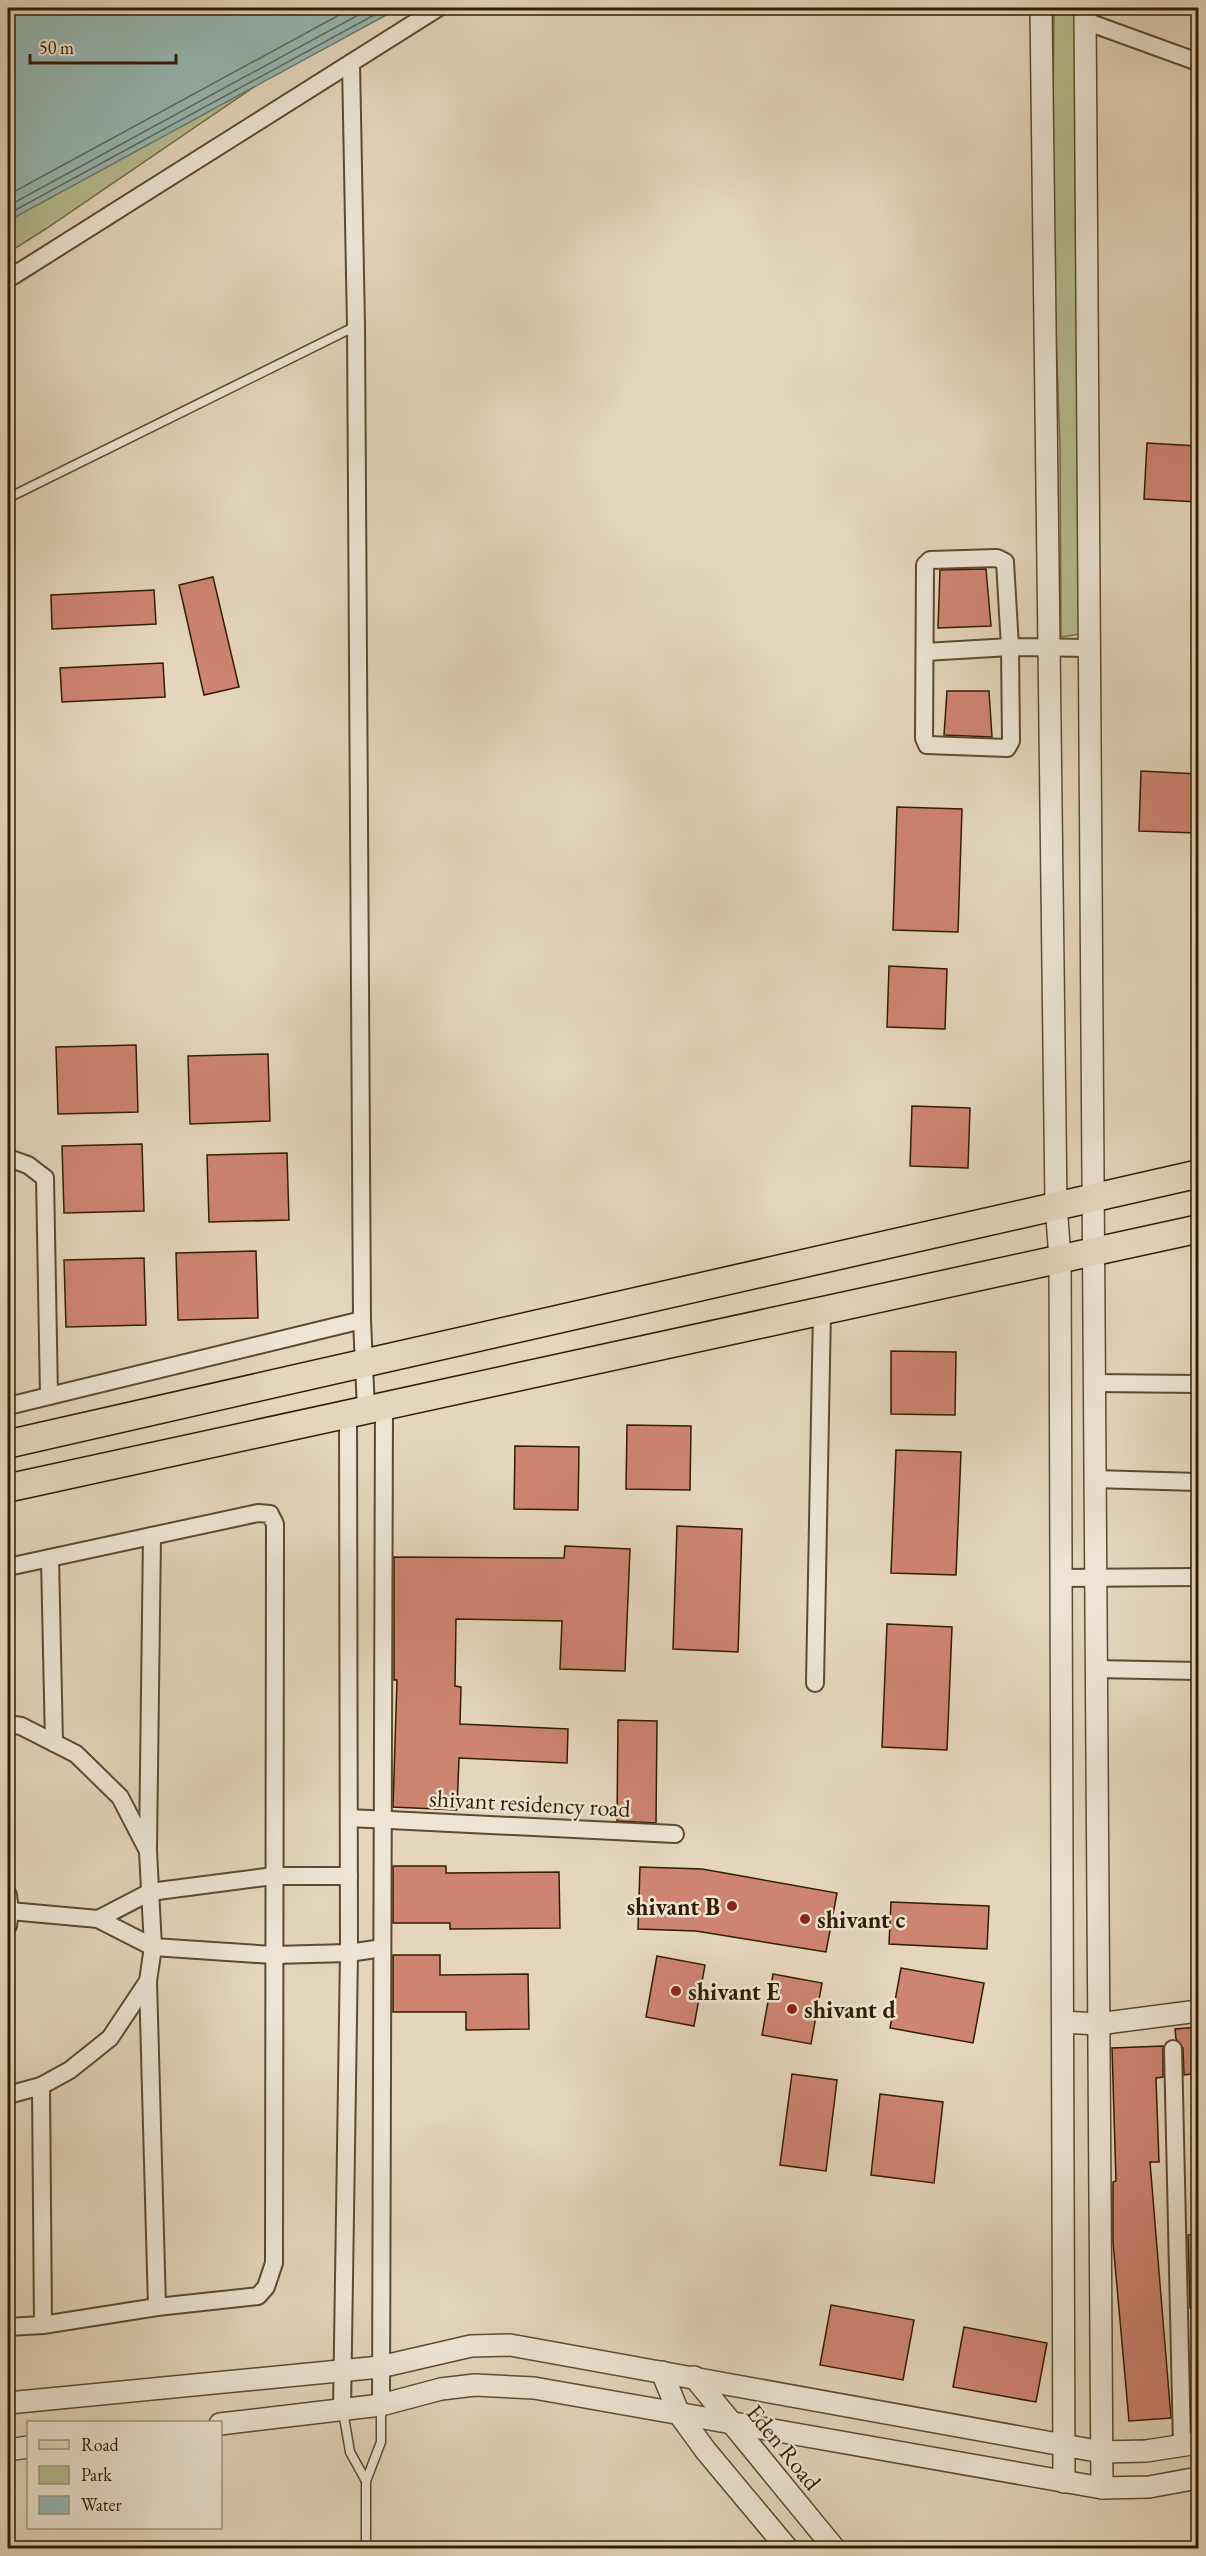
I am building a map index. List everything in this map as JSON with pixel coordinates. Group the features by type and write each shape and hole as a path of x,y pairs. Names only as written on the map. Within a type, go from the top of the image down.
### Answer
{"main road":[{"path":"8,1444 1198,1173"},
{"path":"8,1488 1198,1229"}],"street":[{"path":"8,279 438,8"},
{"path":"1041,8 1056,1205 1060,1258 1064,2482"},
{"path":"1102,2488 1085,14 1198,62"},
{"path":"351,63 356,326 362,1320 383,1820 381,2404"},
{"path":"997,558 1005,562 1010,647 1011,741 1007,748 927,745 924,738 925,565 930,560 997,558"},
{"path":"924,652 1048,646 1089,648"},
{"path":"8,1158 28,1165 45,1178 49,1396"},
{"path":"815,1683 822,1310"},
{"path":"8,1406 362,1320"},
{"path":"1093,1383 1198,1384"},
{"path":"342,2409 349,1818 366,1410"},
{"path":"1094,1479 1198,1482"},
{"path":"8,1567 258,1513 270,1514 275,1524 274,2263 266,2287 258,2296 157,2307 43,2325 8,2327"},
{"path":"152,1536 148,1851 153,1947 148,1982 157,2307"},
{"path":"50,1558 54,1743"},
{"path":"1061,1578 1198,1577"},
{"path":"1095,1669 1198,1671"},
{"path":"8,1724 21,1726 76,1754 120,1797 148,1851"},
{"name":"shivant residency road","path":"349,1818 675,1834"},
{"path":"98,1919 150,1892 273,1876 349,1876"},
{"path":"8,1911 98,1919 153,1947 273,1955 349,1953 382,1948"},
{"path":"8,2095 41,2085 70,2070 110,2038 148,1982"},
{"path":"1063,2022 1098,2024 1198,2011"},
{"path":"8,2403 380,2367 471,2346 510,2345 1102,2452 1146,2451 1190,2444 1173,2049"},
{"path":"41,2085 43,2325"},
{"path":"662,2372 679,2414 706,2451 787,2548"},
{"name":"Eden Road","path":"694,2377 834,2548"},
{"path":"222,2424 381,2404 441,2389 500,2385 1102,2488 1149,2487 1198,2478"},
{"path":"8,2450 27,2447"}],"lane":[{"path":"8,498 356,326"},
{"path":"366,2548 366,2481 381,2442 381,2404"},
{"path":"342,2409 350,2452 366,2481"}],"green space":[{"path":"370,8 47,228 8,253 8,161"},
{"path":"1054,8 1076,8 1081,634 1061,637 1060,449 1052,214"}],"water":[{"path":"8,8 399,8 8,221"}],"building":[{"path":"1147,443 1198,446 1198,502 1144,499"},
{"path":"986,569 991,626 938,628 940,570"},
{"path":"213,577 239,687 204,695 179,585"},
{"path":"154,590 156,624 52,629 51,595"},
{"path":"163,663 165,697 62,702 60,668"},
{"path":"947,691 989,691 992,737 944,735"},
{"path":"1141,771 1198,774 1197,833 1139,831"},
{"path":"897,807 962,809 958,932 893,930"},
{"path":"889,966 947,969 945,1029 887,1027"},
{"path":"136,1045 138,1112 58,1114 56,1047"},
{"path":"268,1054 270,1121 190,1124 188,1056"},
{"path":"912,1106 970,1108 968,1168 910,1166"},
{"path":"142,1144 144,1211 64,1213 62,1146"},
{"path":"287,1153 289,1220 209,1222 207,1155"},
{"path":"256,1251 258,1318 178,1320 176,1253"},
{"path":"144,1258 146,1325 66,1327 64,1260"},
{"path":"891,1351 956,1352 955,1415 891,1414"},
{"path":"627,1425 691,1426 690,1490 626,1489"},
{"path":"515,1446 579,1447 578,1510 514,1509"},
{"path":"896,1450 961,1452 956,1575 891,1573"},
{"path":"677,1526 742,1529 738,1652 673,1649"},
{"path":"565,1546 630,1549 625,1671 560,1669 562,1621 456,1619 455,1686 461,1687 460,1724 568,1729 567,1763 459,1758 457,1810 393,1807 397,1680 394,1680 394,1557 564,1558"},
{"path":"887,1624 952,1627 947,1750 882,1747"},
{"path":"618,1720 657,1721 656,1823 617,1821"},
{"path":"393,1866 446,1866 446,1873 559,1872 560,1928 450,1929 450,1923 393,1923"},
{"path":"640,1867 702,1869 837,1893 826,1952 696,1931 638,1929"},
{"path":"891,1902 989,1906 987,1949 889,1944"},
{"path":"393,1955 440,1955 440,1975 528,1974 529,2029 466,2030 466,2012 393,2012"},
{"name":"shivant E","path":"657,1956 705,1965 694,2026 646,2017"},
{"path":"901,1968 984,1983 973,2043 890,2028"},
{"name":"shivant d","path":"773,1974 822,1983 811,2044 762,2035"},
{"path":"1198,2027 1198,2073 1184,2075 1183,2048 1176,2039 1175,2029"},
{"path":"1163,2046 1163,2077 1156,2078 1159,2162 1150,2162 1171,2418 1129,2421 1113,2242 1113,2182 1116,2181 1112,2048"},
{"path":"792,2074 837,2080 826,2171 780,2165"},
{"path":"880,2094 943,2102 934,2183 871,2175"},
{"path":"1198,2233 1198,2307 1190,2308 1188,2235"},
{"path":"831,2305 914,2320 903,2380 820,2365"},
{"path":"964,2327 1047,2343 1036,2402 953,2387"}],"place":[{"name":"shivant B","path":"732,1906"},
{"name":"shivant c","path":"805,1919"},
{"name":"shivant E","path":"676,1991"},
{"name":"shivant d","path":"792,2009"}]}
